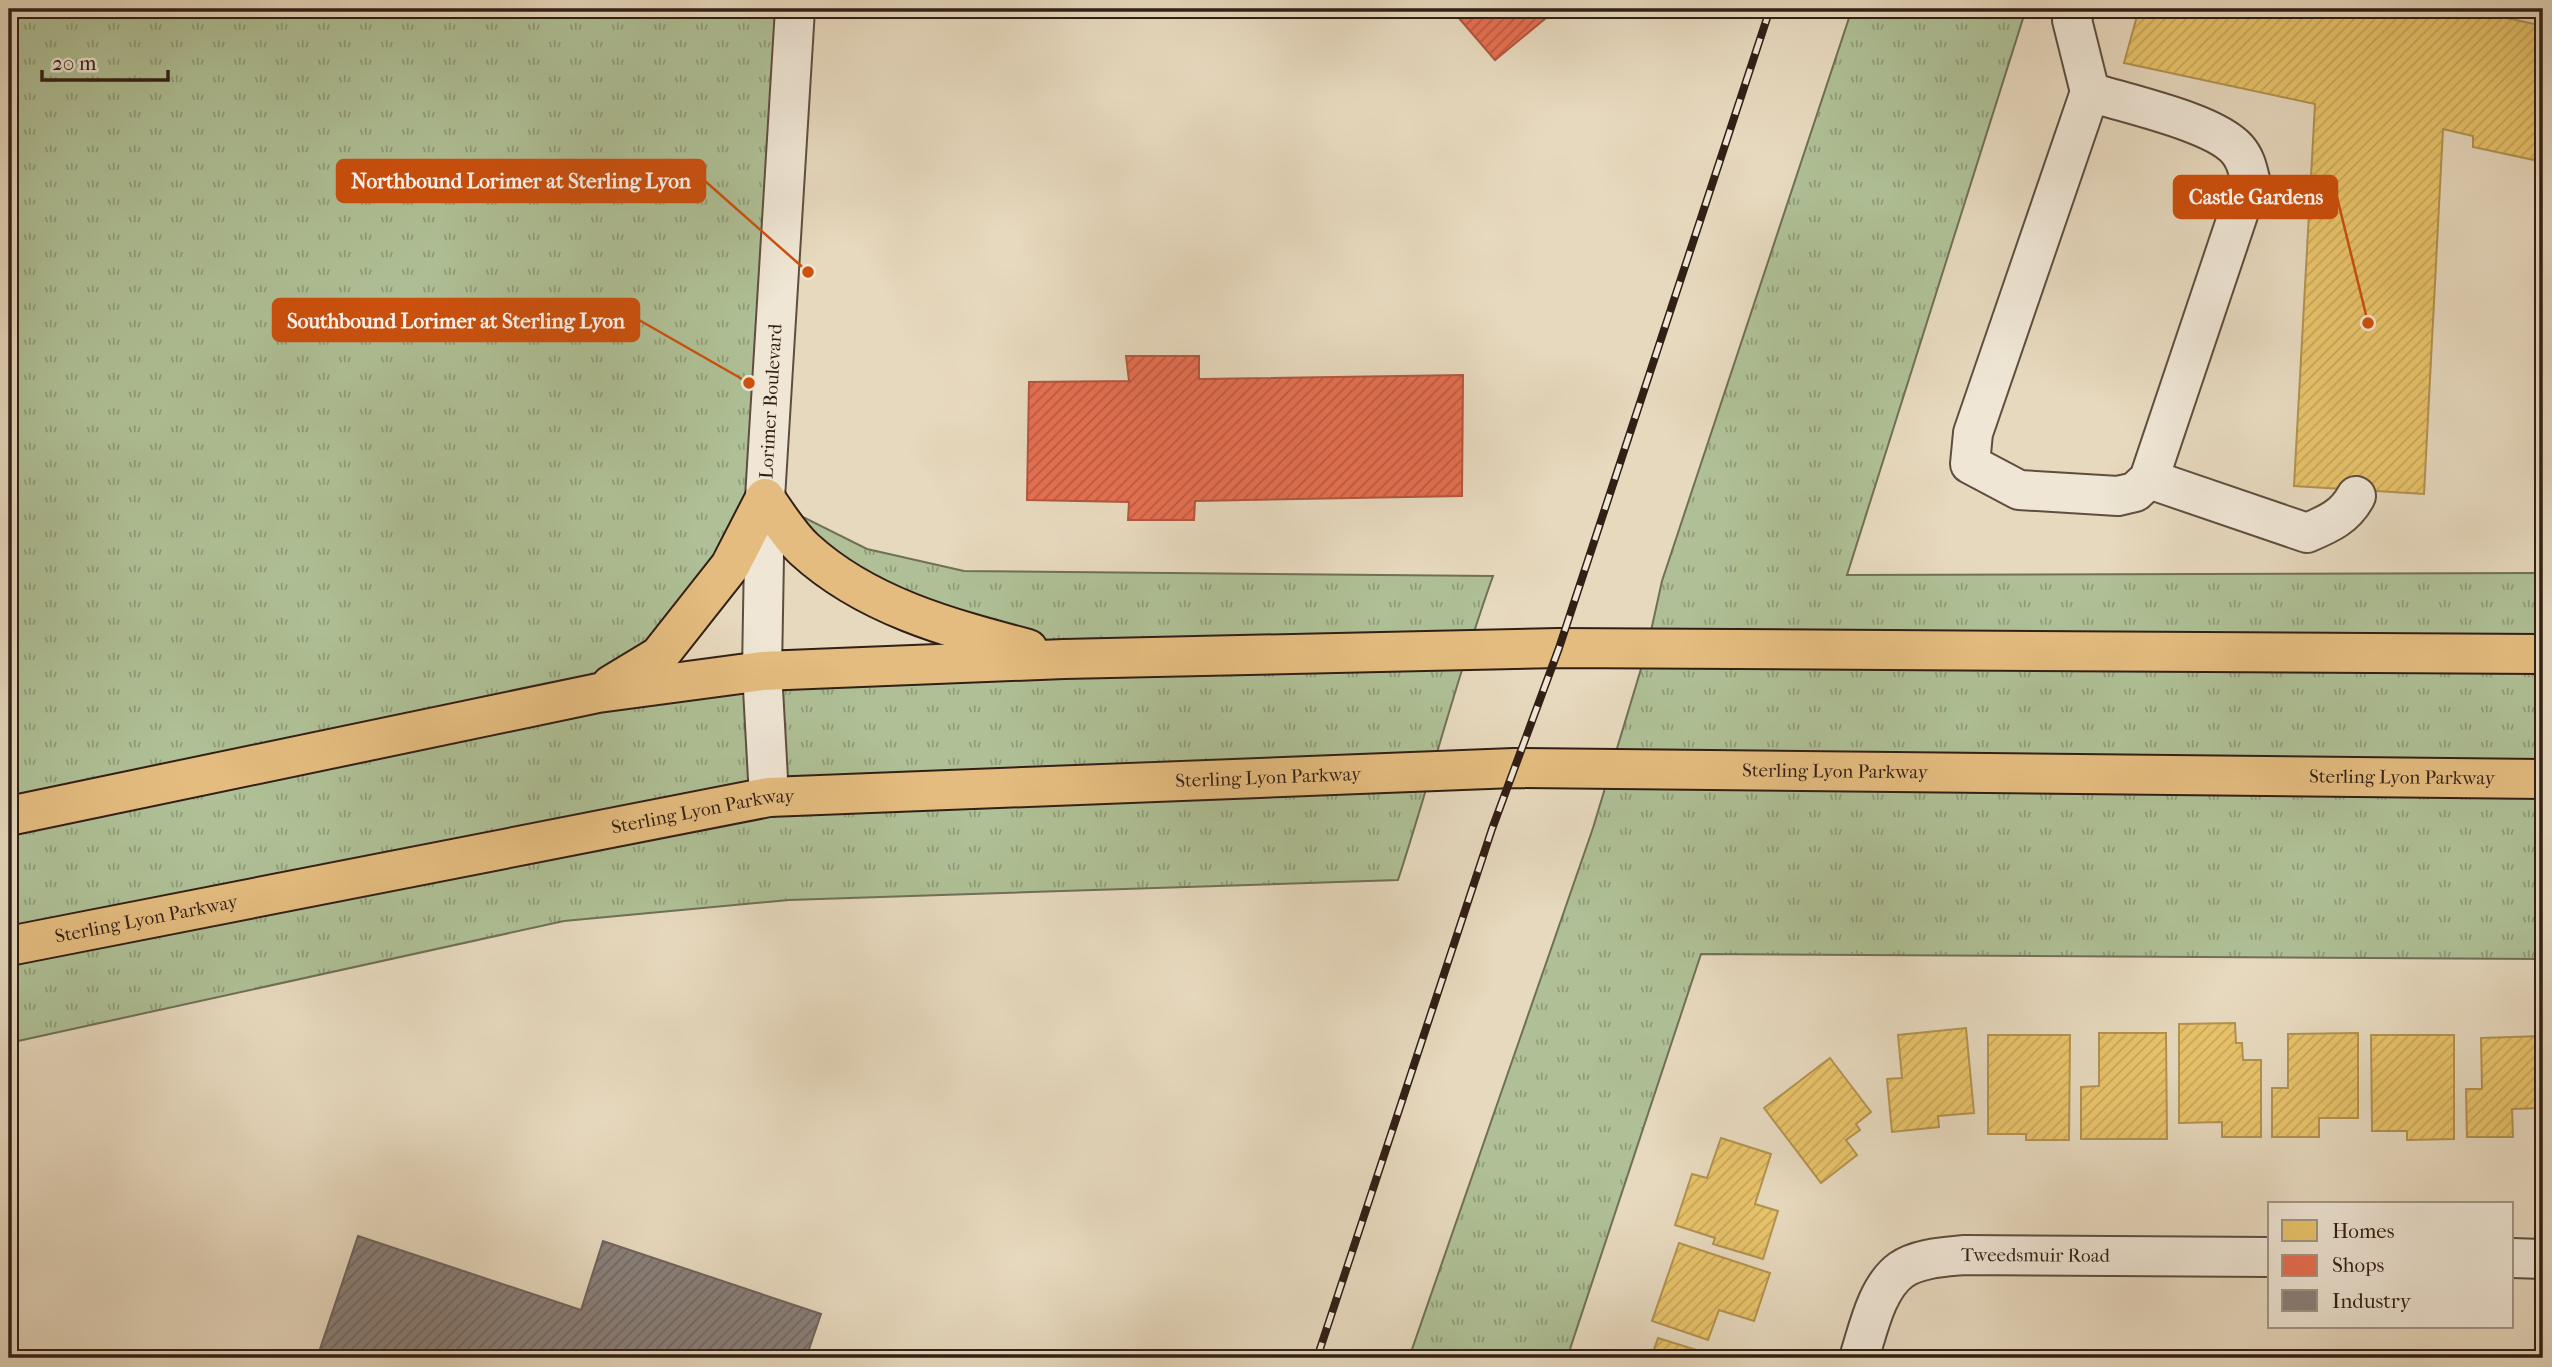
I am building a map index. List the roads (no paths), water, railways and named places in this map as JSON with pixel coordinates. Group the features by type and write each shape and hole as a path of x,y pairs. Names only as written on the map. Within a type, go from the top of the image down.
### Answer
{"main road":[{"path":"598,693 659,656 730,566 765,498 803,548 853,588 952,629 1064,659"},
{"path":"9,816 598,693 762,671 1064,659 1559,648 2543,654"},
{"name":"Sterling Lyon Parkway","path":"9,946 769,797 1514,768 2543,779"}],"street":[{"name":"Lorimer Boulevard","path":"769,797 762,671 765,498 795,9"},
{"path":"2075,9 2072,20 2090,92 1973,433 1970,464 2019,490 2118,496 2135,492 2149,480 2250,179 2246,160 2215,131 2090,92"},
{"path":"2149,480 2307,533 2332,523 2350,507 2356,496"},
{"name":"Tweedsmuir Road","path":"1858,1358 1882,1294 1901,1270 1932,1259 1965,1255 2268,1257"},
{"path":"2514,1258 2543,1259"}],"railway":[{"path":"1317,1358 1492,829 1559,648 1770,9"}],"place":[{"name":"Northbound Lorimer at Sterling Lyon","path":"808,272"},
{"name":"Castle Gardens","path":"2368,323"},
{"name":"Southbound Lorimer at Sterling Lyon","path":"749,383"}]}
